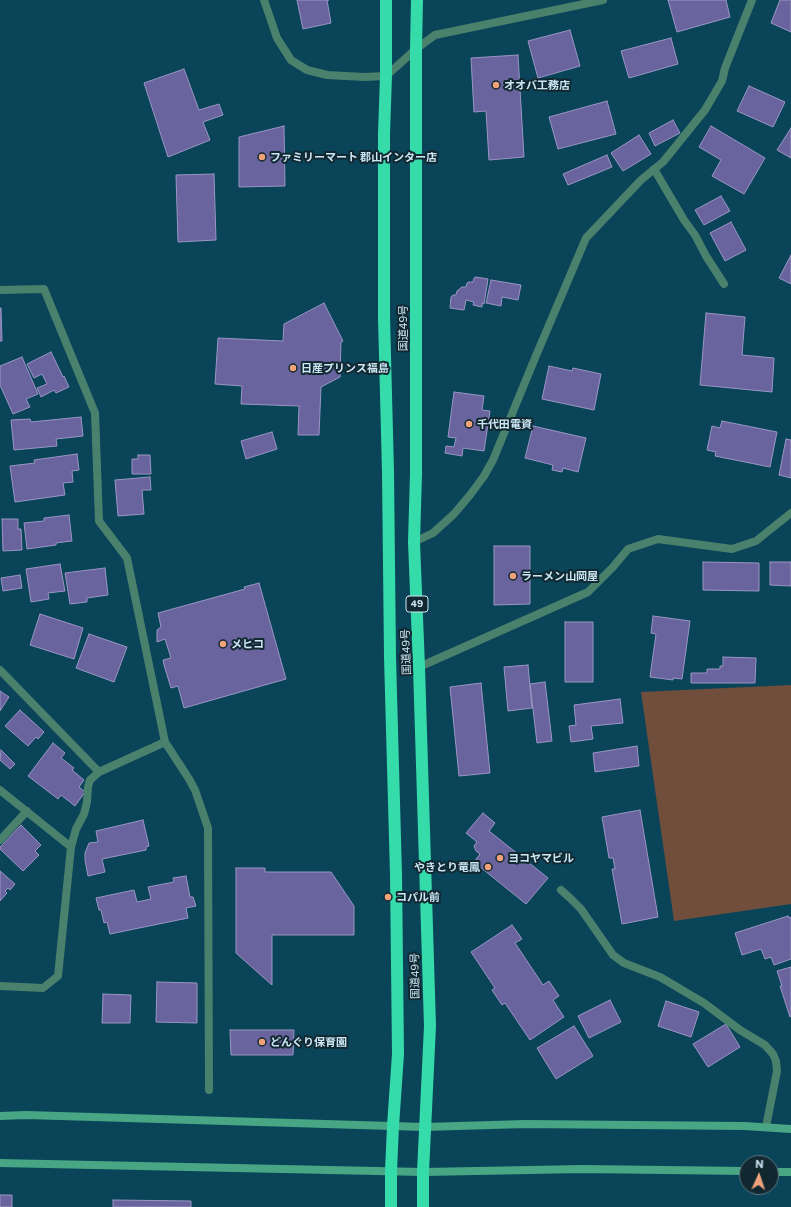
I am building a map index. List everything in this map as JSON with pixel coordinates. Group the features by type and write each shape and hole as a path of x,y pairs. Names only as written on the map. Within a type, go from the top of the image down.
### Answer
{"highway":[{"name":"国道49号","path":"386,0 384,318 388,472 390,656 396,875 398,1054 393,1126 391,1207"},
{"name":"国道49号","path":"417,0 416,474 414,542 430,1026 423,1172 423,1207"}],"street":[{"path":"264,0 277,38 291,60 307,70 327,75 359,76 386,76 416,49 435,35 603,0"},
{"path":"414,542 433,533 454,514 484,476 493,460 534,358 586,238 641,180 663,162 705,110 722,81 725,68 752,0"},
{"path":"654,169 724,284"},
{"path":"0,290 44,289 95,413 99,521 127,558 165,742 195,790 208,828 209,1090"},
{"path":"419,667 588,592 613,567 628,549 658,538 732,548 756,541 791,513"},
{"path":"0,670 99,772"},
{"path":"0,986 43,988 58,976 71,847 76,829 84,814 90,780 99,772 165,742"},
{"path":"0,790 71,847"},
{"path":"0,840 27,811"},
{"path":"561,890 581,909 613,955 624,963 660,977 704,1003 740,1030 765,1045 773,1054 776,1061 777,1071 766,1127"},
{"path":"0,1116 393,1126 525,1124 791,1128"},
{"path":"0,1163 423,1172 582,1168 739,1171"},
{"path":"779,1172 791,1172"}],"shaded area":[{"path":"791,685 791,904 674,921 641,692"}],"building":[{"path":"297,0 327,0 331,23 303,29"},
{"path":"668,0 726,0 730,17 677,32"},
{"path":"780,0 791,0 791,32 771,23"},
{"path":"570,30 580,66 538,78 528,41"},
{"path":"671,38 678,64 629,78 621,51"},
{"name":"オオバ工務店","path":"518,55 524,157 489,160 486,111 474,112 471,58"},
{"path":"184,69 199,110 219,104 223,115 203,122 210,140 168,157 144,83"},
{"path":"749,86 785,102 773,127 737,111"},
{"path":"607,101 616,134 558,149 549,117"},
{"path":"673,120 680,133 655,146 649,133"},
{"path":"284,126 285,186 239,187 239,137"},
{"path":"711,126 765,158 744,194 712,176 721,160 699,147"},
{"path":"791,128 791,158 777,150"},
{"path":"639,135 651,154 623,171 611,153"},
{"path":"607,155 612,167 568,185 563,174"},
{"path":"214,174 216,240 178,242 176,175"},
{"path":"721,196 730,211 704,225 695,210"},
{"path":"731,222 746,250 725,261 710,233"},
{"path":"791,255 791,284 779,278"},
{"path":"474,278 488,279 484,304 482,303 482,307 473,305 474,302 466,300 464,310 450,308 451,297 456,295 457,291 462,287 466,287 467,283 473,282"},
{"path":"491,280 521,285 518,300 502,297 501,306 486,303"},
{"path":"324,303 343,341 341,342 340,377 321,387 319,435 298,435 299,406 241,404 242,386 215,384 218,338 283,341 284,324"},
{"path":"1,308 2,341 0,341"},
{"path":"706,313 745,317 742,355 774,358 772,392 700,385"},
{"path":"51,352 69,387 56,393 54,390 41,397 37,388 47,384 42,374 34,378 27,364"},
{"path":"22,357 38,394 26,399 30,407 13,414 0,385 0,366"},
{"path":"549,366 572,371 573,368 601,374 594,410 542,399"},
{"name":"千代田電資","path":"454,392 484,396 482,410 490,411 484,451 463,448 462,456 445,453 446,446 454,447 456,438 448,437"},
{"path":"81,417 83,436 56,439 57,446 14,450 11,420 30,419 31,422"},
{"path":"722,421 777,432 770,467 715,456 716,452 707,450 712,426 720,428"},
{"path":"533,426 586,438 578,472 563,468 562,472 552,470 553,465 525,458"},
{"path":"272,432 277,449 246,459 241,441"},
{"path":"786,439 791,440 791,478 779,475"},
{"path":"77,454 79,470 72,471 73,482 63,483 65,495 15,502 10,466 35,463 34,460"},
{"path":"138,455 150,455 151,474 132,474 132,459 138,459"},
{"path":"150,477 151,490 142,490 144,514 118,516 115,480"},
{"path":"69,515 72,541 27,549 24,523 44,521 44,518"},
{"path":"2,519 18,519 18,529 21,529 22,550 3,551"},
{"path":"494,546 530,546 530,604 494,605"},
{"path":"703,562 759,563 759,591 703,590"},
{"path":"770,562 791,562 791,586 770,585"},
{"path":"60,564 65,591 48,593 49,599 31,602 26,569"},
{"path":"105,568 108,595 87,598 87,602 70,604 65,573"},
{"path":"20,575 22,588 3,591 1,578"},
{"path":"259,583 286,679 184,708 178,686 171,688 164,665 163,660 171,658 165,639 157,642 157,630 161,627 158,613 245,589 244,587"},
{"path":"40,614 83,628 74,659 30,645"},
{"path":"653,616 690,621 682,679 673,678 673,680 650,677 656,634 651,633"},
{"path":"565,622 593,622 593,682 565,682"},
{"path":"89,634 127,647 114,682 76,668"},
{"path":"723,657 756,658 755,683 691,683 691,673 707,673 707,669 720,669 720,666 723,666"},
{"path":"528,665 532,708 508,711 504,667"},
{"path":"545,682 552,741 537,743 530,684"},
{"path":"481,683 490,773 459,776 450,687"},
{"path":"0,691 9,697 0,711"},
{"path":"620,699 623,723 591,726 593,739 571,742 569,726 576,725 574,705"},
{"path":"20,710 44,732 38,739 36,737 28,746 5,726"},
{"path":"53,743 65,753 61,758 74,768 72,770 84,780 79,787 85,792 75,806 61,795 58,799 28,776"},
{"path":"637,746 639,766 595,772 593,753"},
{"path":"1,750 15,764 10,769 0,760"},
{"path":"640,810 658,917 622,924 612,869 615,869 613,858 609,858 602,817"},
{"name":"ヨコヤマビル","path":"483,813 495,823 489,831 548,878 526,904 474,862 480,854 476,851 474,846 477,842 466,833"},
{"path":"143,820 149,846 146,847 146,850 102,859 105,872 88,876 85,853 89,843 98,842 96,831"},
{"path":"21,825 41,845 35,851 39,855 23,871 0,849 0,847"},
{"path":"236,868 265,868 265,872 331,872 354,906 354,935 272,935 272,985 236,953"},
{"path":"0,871 15,884 10,890 8,888 5,891 7,893 0,901"},
{"path":"186,876 190,897 193,897 196,906 186,908 188,918 110,934 107,922 104,923 96,898 134,890 137,902 151,899 148,887 174,882 173,878"},
{"path":"788,916 789,918 791,917 791,959 774,965 771,957 765,959 761,949 742,955 735,933"},
{"path":"512,925 522,939 515,943 543,985 549,981 559,996 553,1000 564,1017 530,1040 505,1003 502,1005 492,990 495,988 471,952"},
{"path":"791,967 791,1016 790,1017 777,971"},
{"path":"157,982 197,983 197,1023 156,1022"},
{"path":"103,994 131,995 130,1023 102,1023"},
{"path":"610,1000 621,1022 589,1038 578,1016"},
{"path":"666,1001 699,1012 691,1037 658,1026"},
{"path":"726,1024 740,1047 708,1067 693,1044"},
{"path":"574,1026 593,1056 556,1079 537,1048"},
{"path":"230,1030 294,1030 293,1055 231,1055"},
{"path":"0,1195 12,1195 12,1207 0,1207"},
{"path":"113,1200 191,1201 191,1207 113,1207"}],"place":[{"name":"オオバ工務店","path":"496,85"},
{"name":"ファミリーマート 郡山インター店","path":"262,157"},
{"name":"日産プリンス福島","path":"293,368"},
{"name":"千代田電資","path":"469,424"},
{"name":"ラーメン山岡屋","path":"513,576"},
{"name":"メヒコ","path":"223,644"},
{"name":"ヨコヤマビル","path":"500,858"},
{"name":"やきとり竜鳳","path":"488,867"},
{"name":"コパル前","path":"388,897"},
{"name":"どんぐり保育園","path":"262,1042"}]}
